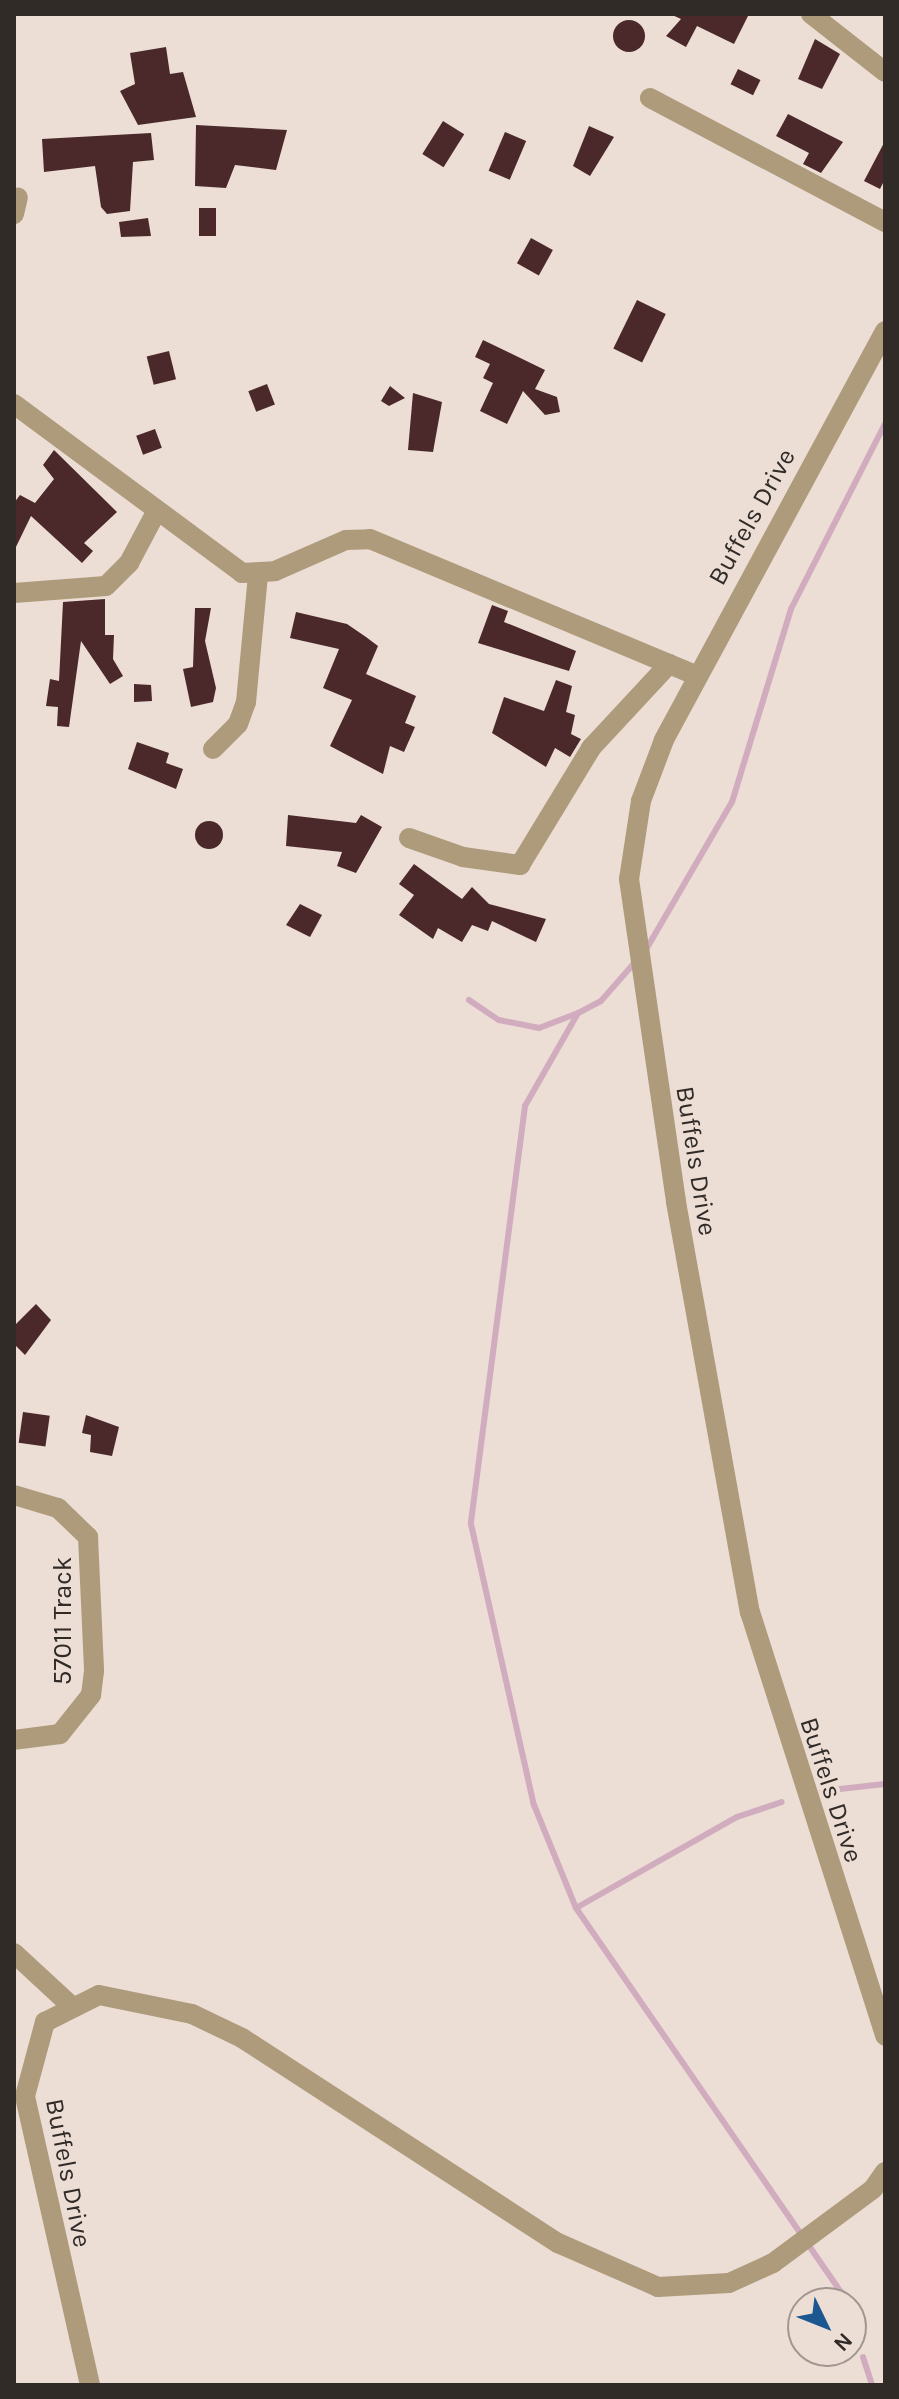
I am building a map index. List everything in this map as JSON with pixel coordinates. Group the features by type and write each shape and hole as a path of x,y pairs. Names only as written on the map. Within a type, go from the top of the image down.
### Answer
{"street":[{"path":"811,14 885,72"},
{"path":"650,98 885,222"},
{"name":"Buffels Drive","path":"885,331 695,675 641,801 631,915 750,1612 885,2036"},
{"path":"14,404 216,559 258,575 346,540 370,539 695,675"},
{"path":"14,593 106,586 129,563 155,514"},
{"path":"213,749 238,724 246,702 258,575"},
{"path":"409,838 463,857 520,865 591,748 669,664"},
{"name":"57011 Track","path":"14,1495 58,1508 88,1537 94,1671 91,1695 60,1734 14,1740"},
{"path":"14,1953 69,2004 99,1995 136,1998 217,2026 361,2111 558,2243 658,2287 729,2283 773,2263 833,2222 885,2172"},
{"name":"Buffels Drive","path":"69,2004 45,2022 33,2046 25,2096 23,2145 90,2385"}],"building":[{"path":"670,14 749,14 734,44 697,26 686,47 666,36 681,19"},
{"path":"629,20 640,25 645,36 640,47 629,52 618,47 613,36 618,25"},
{"path":"815,39 840,54 822,89 798,79"},
{"path":"166,47 170,74 183,72 196,117 138,125 120,91 135,84 130,53"},
{"path":"738,69 760,80 753,95 731,84"},
{"path":"788,114 843,142 821,173 803,164 809,153 776,136"},
{"path":"443,121 464,134 444,167 422,154"},
{"path":"196,125 287,130 276,170 235,165 226,188 195,186"},
{"path":"589,126 614,137 590,176 573,166"},
{"path":"505,132 526,141 510,180 489,171"},
{"path":"151,133 154,160 133,162 130,211 107,214 101,207 95,166 44,172 42,139"},
{"path":"885,141 885,179 880,189 864,181"},
{"path":"199,208 216,208 216,236 199,236"},
{"path":"148,218 151,236 121,237 119,222"},
{"path":"531,238 553,250 539,275 517,263"},
{"path":"637,300 666,314 642,363 613,349"},
{"path":"483,340 545,370 535,389 557,397 560,412 545,415 523,391 507,424 480,411 493,383 483,378 490,364 475,357"},
{"path":"169,351 176,379 154,385 147,357"},
{"path":"267,384 275,405 256,412 248,391"},
{"path":"390,386 405,398 389,406 381,401"},
{"path":"413,393 442,402 433,452 408,450"},
{"path":"155,429 162,448 143,455 136,436"},
{"path":"54,450 117,512 84,543 93,551 82,563 31,516 14,551 14,503 20,495 35,503 54,479 43,465"},
{"path":"105,599 105,635 114,635 113,659 123,676 110,684 81,641 69,727 57,726 58,707 46,706 50,679 59,681 63,602"},
{"path":"492,605 508,611 504,622 576,651 569,671 478,643"},
{"path":"195,608 211,608 205,641 216,688 213,702 191,707 183,669 193,667"},
{"path":"296,612 347,624 366,637 378,646 366,674 416,696 405,723 415,727 404,752 390,746 383,774 330,746 352,700 323,688 339,649 290,638"},
{"path":"556,680 572,686 566,712 575,715 571,734 581,739 570,757 555,748 546,767 492,733 504,697 544,711"},
{"path":"134,684 151,685 152,701 134,702"},
{"path":"137,742 169,753 166,763 183,769 176,789 128,769"},
{"path":"288,815 356,823 361,815 382,827 356,873 337,866 342,852 286,846"},
{"path":"209,821 219,825 223,835 219,845 209,849 199,845 195,835 199,825"},
{"path":"414,864 462,899 472,887 489,904 546,919 536,942 492,921 488,931 472,925 462,942 438,928 433,939 399,915 414,895 399,884"},
{"path":"300,904 322,915 310,937 286,925"},
{"path":"36,1304 51,1320 25,1355 14,1344 14,1326"},
{"path":"23,1412 50,1416 45,1446 19,1443"},
{"path":"86,1415 119,1427 112,1456 90,1452 91,1435 82,1433"}],"waterway":[{"path":"644,953 732,802 791,609 885,424"},
{"path":"636,961 601,1001 578,1013 525,1106 471,1524 534,1805 576,1908 838,2287"},
{"path":"469,1000 499,1020 539,1028 578,1013"},
{"path":"822,1791 885,1784"},
{"path":"576,1908 737,1817 782,1802"},
{"path":"866,2367 872,2385"}]}
